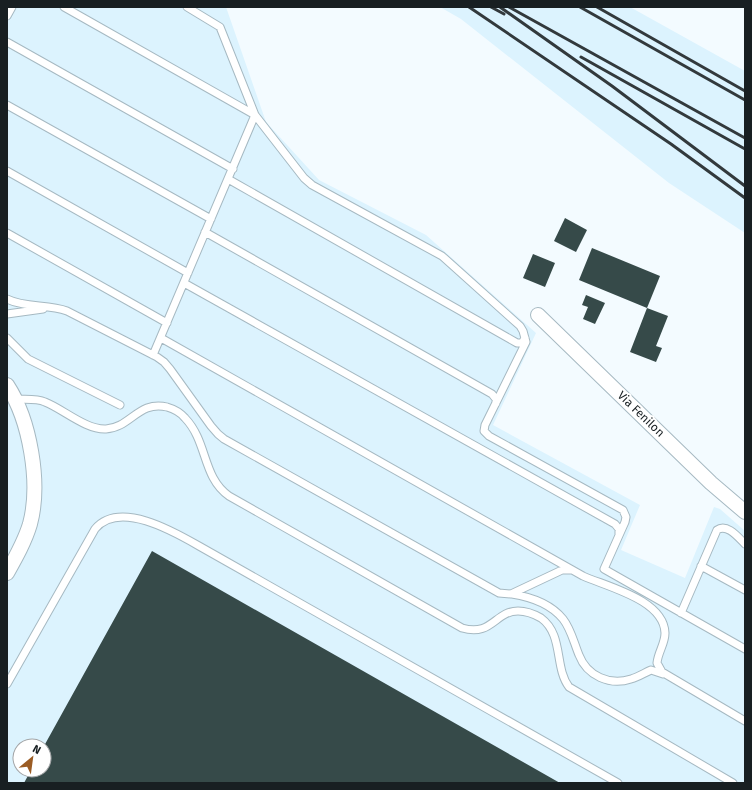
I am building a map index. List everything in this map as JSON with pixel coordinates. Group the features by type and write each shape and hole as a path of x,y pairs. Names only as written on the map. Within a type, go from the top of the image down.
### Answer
{"street":[{"name":"Via Fenilon","path":"538,315 711,482 745,512"},
{"path":"7,386 15,399 30,442 33,500 31,518 26,538 7,573"}],"lane":[{"path":"7,16 12,7"},
{"path":"64,7 255,115"},
{"path":"186,7 220,27 255,115 304,178 312,185 442,256 520,326 525,338 524,346 485,425 484,431 623,510 626,517 598,583"},
{"path":"7,42 233,169"},
{"path":"7,105 211,219"},
{"path":"153,355 255,115"},
{"path":"7,171 188,273"},
{"path":"228,179 517,343 522,343 525,338"},
{"path":"206,232 492,394 496,399 496,403"},
{"path":"7,233 167,323"},
{"path":"184,283 615,524 619,529 619,535"},
{"path":"7,299 15,303 67,311 153,355 167,366 211,426 224,439 499,593 539,600 564,620 585,668 596,676 618,682 630,680 651,670 659,672 745,721"},
{"path":"7,314 55,308"},
{"path":"7,338 28,359 120,405"},
{"path":"161,338 573,570 598,583 630,596 648,606 663,622 665,635 657,663 666,676"},
{"path":"15,399 44,402 91,426 103,429 115,427 143,409 150,407 164,407 178,412 184,416 199,437 213,478 222,491 229,496 462,628 470,630 482,629 488,627 505,615 516,611 523,611 537,616 549,625 555,637 563,677 569,687 733,783"},
{"path":"7,684 94,529 109,519 124,517 135,518 164,528 199,546 618,783"},
{"path":"681,613 714,535 719,528 726,528 730,530 745,544"},
{"path":"701,566 745,590"},
{"path":"511,594 562,570 573,570"},
{"path":"604,570 745,649"}],"shaded area":[{"path":"7,7 226,7 266,122 319,180 426,235 536,333 493,425 640,505 621,550 685,578 714,507 720,509 745,531 745,783 7,783"},
{"path":"440,7 630,7 745,71 745,233 669,183 461,19"}],"building":[{"path":"565,218 587,230 576,252 554,241"},
{"path":"592,248 660,276 647,308 579,280"},
{"path":"533,254 555,263 545,287 523,278"},
{"path":"586,295 605,303 595,324 583,319 588,307 582,305"},
{"path":"647,308 668,316 656,346 662,348 656,362 630,352"},
{"path":"152,551 560,783 24,783 27,778 52,778 52,738 48,738"}],"railway":[{"path":"469,7 671,144 745,198"},
{"path":"491,7 504,14"},
{"path":"500,7 612,86 745,186"},
{"path":"509,7 745,138"},
{"path":"580,7 745,100"},
{"path":"597,7 745,91"},
{"path":"581,57 745,149"}]}
